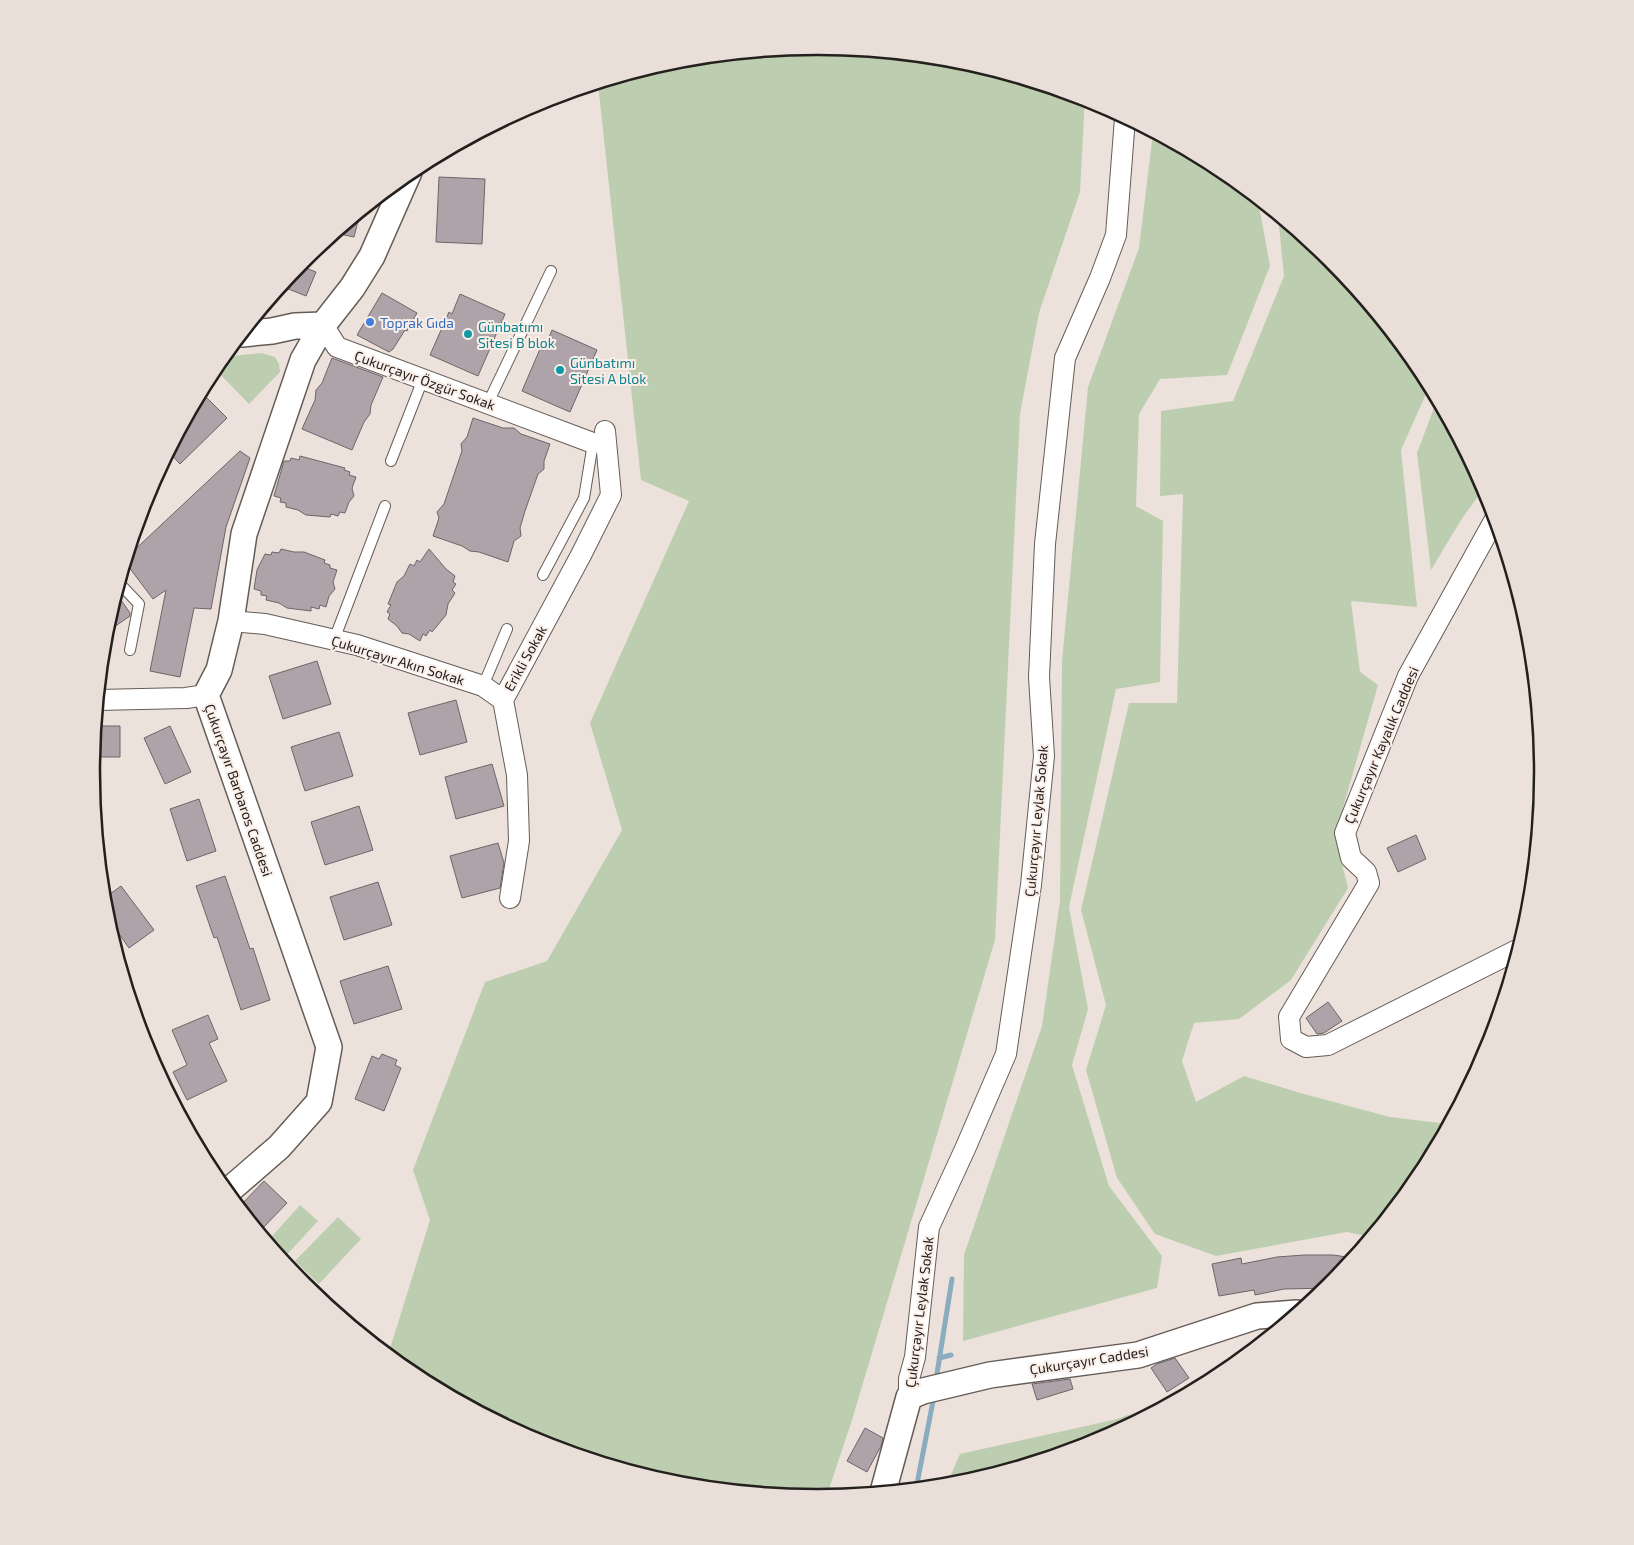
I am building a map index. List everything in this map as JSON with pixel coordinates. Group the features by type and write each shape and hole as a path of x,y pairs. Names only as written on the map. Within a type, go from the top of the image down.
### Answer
{"street":[{"name":"Çukurçayır Leylak Sokak","path":"916,1394 909,1379 914,1357 928,1227 1006,1054 1031,885 1044,756 1039,677 1044,554 1065,358 1100,278 1116,235 1124,125"},
{"name":"Çukurçayır Barbaros Caddesi","path":"232,1188 279,1147 318,1102 329,1047 206,695 219,670 231,622 244,534 303,360 324,325 352,288 372,256 402,187"},
{"path":"255,328 324,325"},
{"name":"Çukurçayır Özgür Sokak","path":"324,325 337,347 488,402 599,437"},
{"name":"Erikli Sokak","path":"510,898 518,841 517,776 503,700 577,563 611,495 599,437"},
{"name":"Çukurçayır Kayalık Caddesi","path":"1490,526 1408,676 1345,833 1351,858 1366,872 1370,883 1289,1017 1291,1039 1306,1048 1328,1045 1511,953"},
{"name":"Çukurçayır Akın Sokak","path":"231,622 265,624 357,645 483,686 503,700"},
{"path":"104,700 186,698 206,695"},
{"name":"Çukurçayır Caddesi","path":"916,1394 990,1374 1138,1355 1257,1316 1288,1314"},
{"path":"885,1486 916,1394"}],"lane":[{"path":"488,402 551,271"},
{"path":"391,461 423,379"},
{"path":"543,575 584,498 599,437"},
{"path":"334,640 385,506"},
{"path":"124,588 139,604 130,650"},
{"path":"483,686 507,629"}],"green space":[{"path":"817,55 911,61 957,69 1003,79 1085,107 1080,192 1039,313 1020,414 995,940 852,1420 829,1489 770,1488 723,1484 631,1466 586,1452 500,1416 458,1394 390,1349 430,1220 413,1170 485,982 547,961 622,830 590,723 689,501 641,480 599,89 631,79 723,61"},
{"path":"1152,139 1216,176 1259,207 1270,266 1227,375 1160,379 1139,414 1136,506 1163,521 1160,682 1116,689 1069,907 1088,1009 1072,1065 1109,1186 1162,1256 1157,1288 963,1341 964,1255 1042,1026 1060,901 1062,661 1088,387 1139,248"},
{"path":"1279,224 1324,265 1356,299 1386,336 1426,394 1401,450 1417,607 1351,601 1360,672 1378,685 1335,836 1348,888 1291,980 1239,1019 1194,1023 1182,1061 1196,1102 1244,1076 1390,1117 1442,1123 1414,1171 1364,1236 1347,1232 1216,1256 1155,1234 1117,1178 1086,1070 1106,1005 1081,910 1129,703 1177,703 1183,494 1160,496 1161,411 1233,401 1284,276"},
{"path":"262,353 275,357 279,364 280,372 249,404 220,374 233,356"},
{"path":"1434,408 1461,455 1479,495 1461,520 1431,570 1417,453"},
{"path":"300,1205 318,1221 287,1255 271,1237"},
{"path":"338,1217 361,1239 319,1284 295,1261"},
{"path":"1149,1408 1092,1435 1048,1452 1003,1466 950,1477 960,1454 1113,1420"}],"building":[{"path":"439,177 485,179 482,244 436,242"},
{"path":"358,221 354,237 342,235"},
{"path":"307,268 316,272 306,296 288,289"},
{"path":"382,293 417,313 407,331 405,330 389,352 357,335"},
{"name":"Günbatımı Sitesi B blok","path":"460,294 505,314 478,376 430,355 449,312 452,314"},
{"name":"Günbatımı Sitesi A blok","path":"552,330 597,350 570,412 522,391 540,349 544,350"},
{"path":"332,358 383,377 371,405 370,414 364,422 352,450 302,429 315,400 316,390 322,383"},
{"path":"206,397 227,418 180,464 173,456"},
{"path":"473,418 503,428 514,428 521,434 550,444 544,461 544,469 538,474 525,511 520,528 521,536 514,541 508,562 479,552 470,551 462,546 433,536 439,518 437,512 444,504 462,451 461,444 467,437"},
{"path":"240,451 250,458 226,527 211,609 194,608 180,677 150,671 166,590 153,599 130,568 136,549"},
{"path":"300,456 345,468 344,470 350,472 349,475 356,477 352,488 354,496 349,502 345,513 340,512 338,516 331,514 330,517 306,515 298,510 286,507 286,503 280,502 281,498 274,496 284,461 290,461 291,458 299,460"},
{"path":"281,549 304,552 325,560 324,563 330,565 330,568 337,570 333,582 335,589 329,596 326,607 320,605 319,609 311,607 311,611 287,608 279,603 266,600 267,596 261,595 261,591 254,589 257,570 265,554 279,553"},
{"path":"429,549 446,569 455,576 453,582 456,584 452,590 455,593 448,604 446,615 432,632 430,630 426,636 423,634 420,641 409,634 402,633 388,619 390,614 387,612 391,605 388,604 397,582 404,576 410,564 414,566 417,560 420,562"},
{"path":"121,600 130,616 114,627"},
{"path":"317,661 331,704 283,719 269,676"},
{"path":"456,700 467,742 420,755 408,713"},
{"path":"101,726 120,726 120,757 100,757"},
{"path":"170,726 191,772 165,784 144,738"},
{"path":"339,732 353,776 305,791 291,747"},
{"path":"492,764 504,806 456,819 445,777"},
{"path":"199,799 216,851 187,861 170,809"},
{"path":"359,806 373,850 325,865 311,822"},
{"path":"1416,835 1426,859 1398,872 1387,848"},
{"path":"498,843 504,863 500,888 462,898 450,856"},
{"path":"225,876 250,949 253,948 270,1000 241,1010 217,937 214,938 196,886"},
{"path":"378,882 392,925 344,940 330,897"},
{"path":"121,886 154,930 129,948 118,932 110,894"},
{"path":"388,966 402,1009 354,1024 340,981"},
{"path":"1328,1002 1342,1021 1324,1033 1317,1034 1306,1018"},
{"path":"208,1015 218,1039 209,1043 227,1081 187,1100 173,1072 187,1065 172,1030"},
{"path":"382,1054 397,1060 395,1065 401,1068 384,1111 355,1099 372,1056 379,1059"},
{"path":"264,1181 287,1203 263,1228 243,1203"},
{"path":"1304,1255 1346,1257 1315,1288 1284,1289 1255,1295 1254,1290 1219,1296 1212,1264 1241,1258 1242,1264 1277,1257"},
{"path":"1175,1358 1189,1378 1167,1392 1151,1368"},
{"path":"1070,1379 1073,1389 1037,1400 1032,1384"},
{"path":"865,1428 883,1438 881,1446 867,1472 847,1461"}],"waterway":[{"path":"936,1380 952,1279"},
{"path":"939,1358 951,1355"},
{"path":"917,1483 934,1396"}],"place":[{"name":"Toprak Gıda","path":"370,322"},
{"name":"Günbatımı Sitesi B blok","path":"468,334"},
{"name":"Günbatımı Sitesi A blok","path":"560,370"}]}
